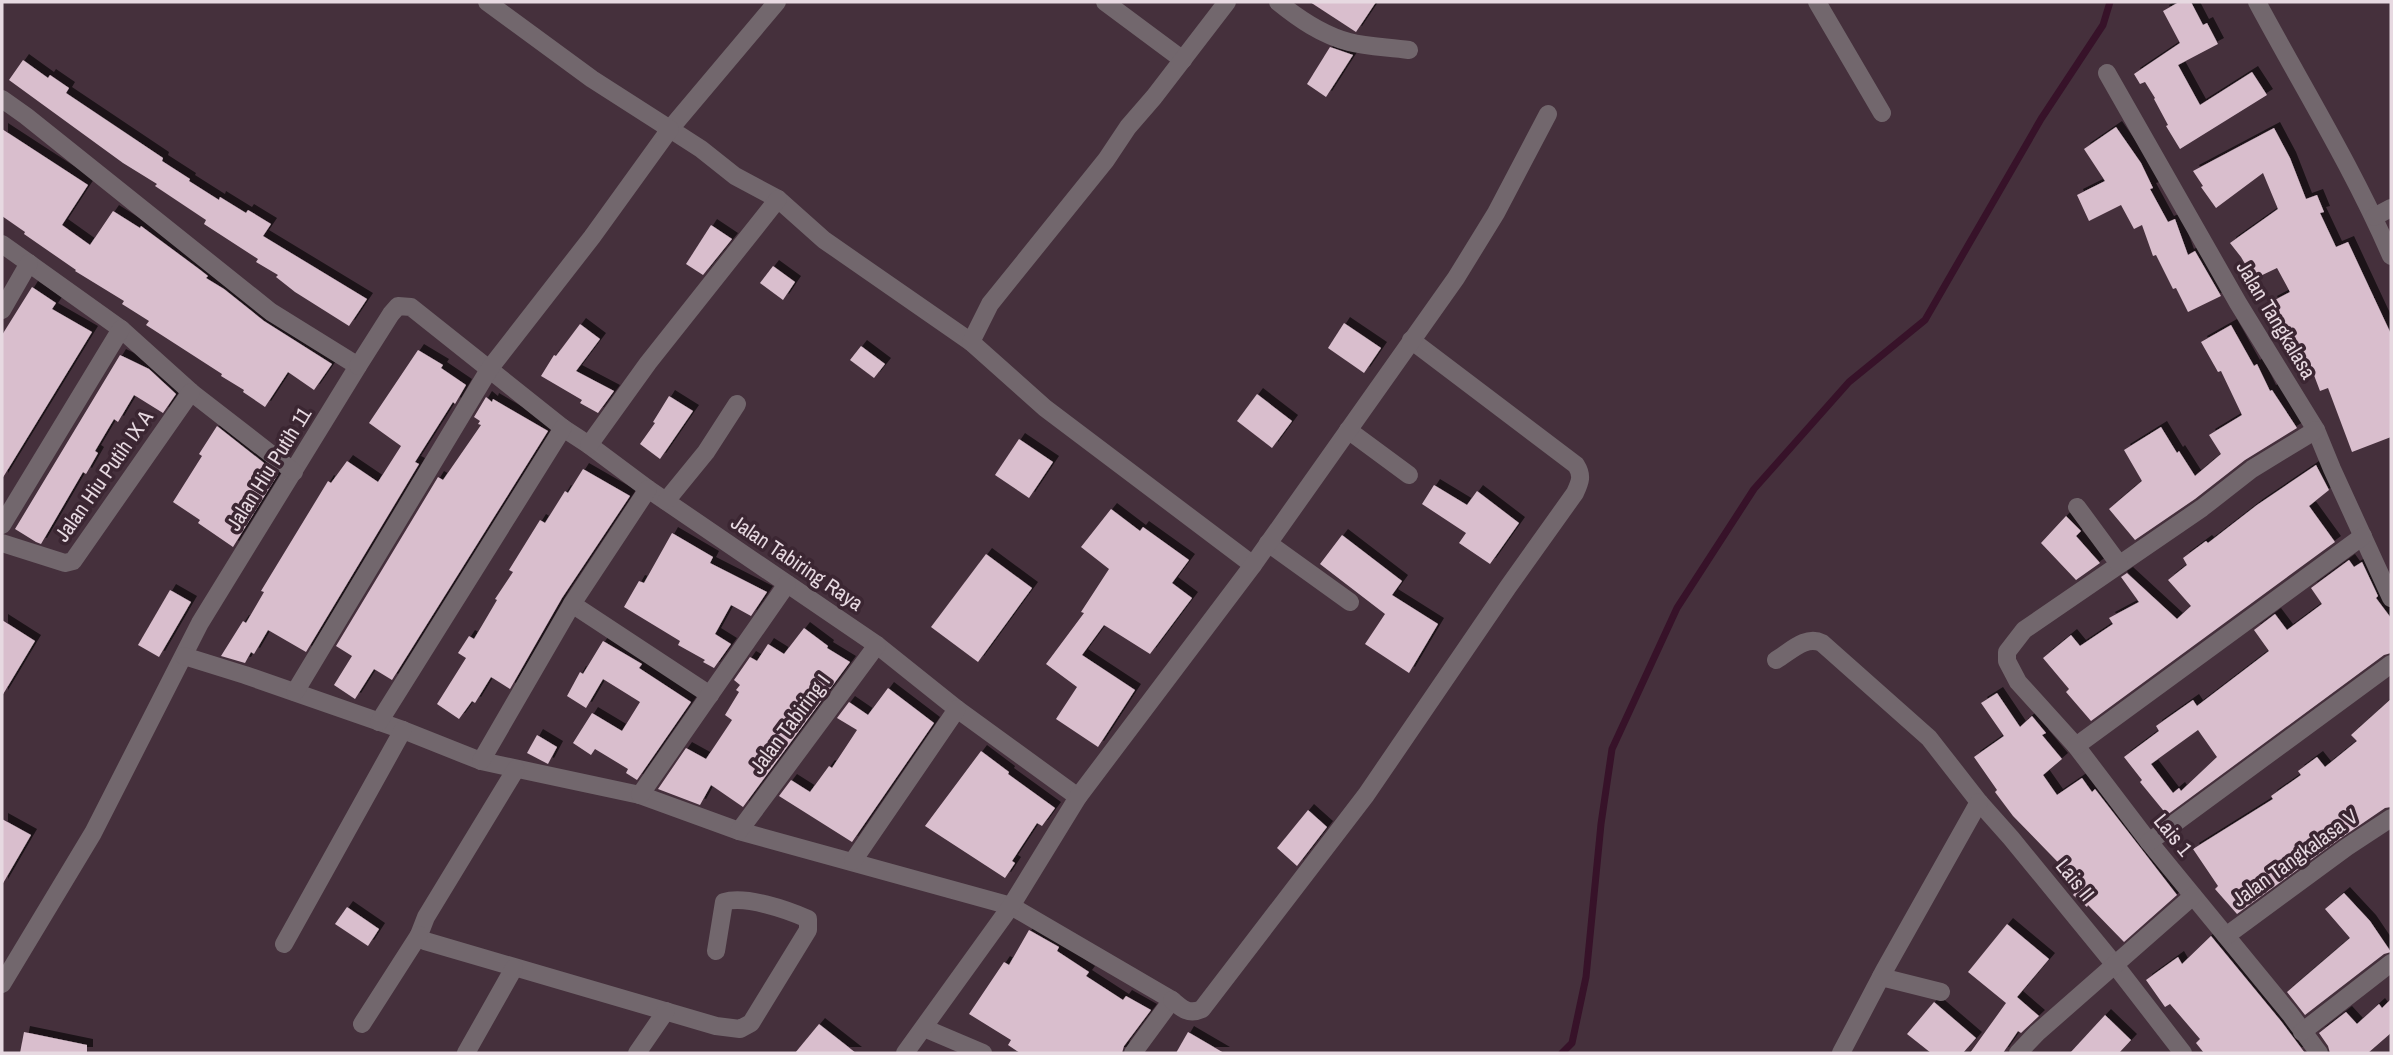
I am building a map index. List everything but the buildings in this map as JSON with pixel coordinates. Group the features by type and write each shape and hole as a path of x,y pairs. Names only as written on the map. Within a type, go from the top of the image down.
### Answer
{"street":[{"path":"487,2 592,79 670,129 735,176 778,199 824,240 971,342 1045,408 1253,565"},
{"path":"295,692 490,368 592,237 670,129 777,2"},
{"path":"1105,2 1183,60"},
{"path":"971,342 990,304 1106,160 1128,127 1227,2"},
{"path":"1278,2 1301,20 1349,42 1409,50"},
{"path":"1817,2 1882,113"},
{"path":"2258,2 2374,218 2391,256"},
{"name":"Jalan Tangkalasa","path":"2107,74 2238,303 2316,430 2391,598"},
{"path":"2,99 271,312 358,366"},
{"path":"905,1053 1011,906 1078,797 1253,565 1456,278 1496,214 1548,114"},
{"path":"590,444 648,363 778,199"},
{"path":"2374,218 2391,208"},
{"path":"2,244 121,329 191,392 294,472"},
{"path":"2,310 29,263"},
{"name":"Jalan Hiu Putih 11","path":"2,984 8,961 93,833 200,623 391,314 398,306 411,307 490,368"},
{"path":"2,525 121,329"},
{"path":"184,656 403,730 481,761 640,795 739,831 1011,906 1172,1000 1184,1010 1194,1013 1202,1009 1366,795 1581,481 1581,473 1576,465 1411,340"},
{"name":"Jalan Tabiring Raya","path":"490,368 563,428 590,444 648,489 877,645 957,709 1078,797"},
{"name":"Jalan Hiu Putih IX A","path":"2,543 65,563 73,561 191,392"},
{"path":"666,501 706,452 737,404"},
{"path":"379,722 563,428"},
{"path":"1348,430 1409,475"},
{"path":"2077,507 2119,564 2202,508 2252,469 2316,430"},
{"path":"481,761 572,604 648,489"},
{"path":"2076,747 2363,536"},
{"path":"1268,543 1350,602"},
{"name":"Lais 1","path":"2119,564 2024,630 2012,642 2007,652 2007,661 2018,681 2076,747 2319,1053"},
{"path":"640,795 787,584"},
{"path":"572,604 710,695"},
{"name":"Lais II","path":"1776,660 1808,640 1814,639 1822,643 1929,738 2115,965 2183,1053"},
{"name":"Jalan Tabiring I","path":"739,831 877,645"},
{"path":"2149,842 2391,664"},
{"path":"853,861 957,709"},
{"path":"284,944 403,730"},
{"path":"362,1024 419,935 426,917 516,769"},
{"path":"1841,1053 1979,802"},
{"name":"Jalan Tangkalasa V","path":"2226,936 2391,818"},
{"path":"2018,1053 2037,1033 2193,896"},
{"path":"419,935 425,941 514,968 728,1028 740,1029 751,1023 808,930 808,919 791,911 734,898 724,902 716,951"},
{"path":"2302,1032 2391,963"},
{"path":"466,1053 514,968"},
{"path":"1881,977 1941,992"},
{"path":"1133,1053 1172,1000"},
{"path":"637,1053 666,1011"},
{"path":"924,1028 983,1053"}],"waterway":[{"path":"1562,1053 1572,1043 1586,977 1601,824 1612,749 1677,608 1754,489 1849,382 1925,320 2041,119 2103,25 2110,2"}]}
